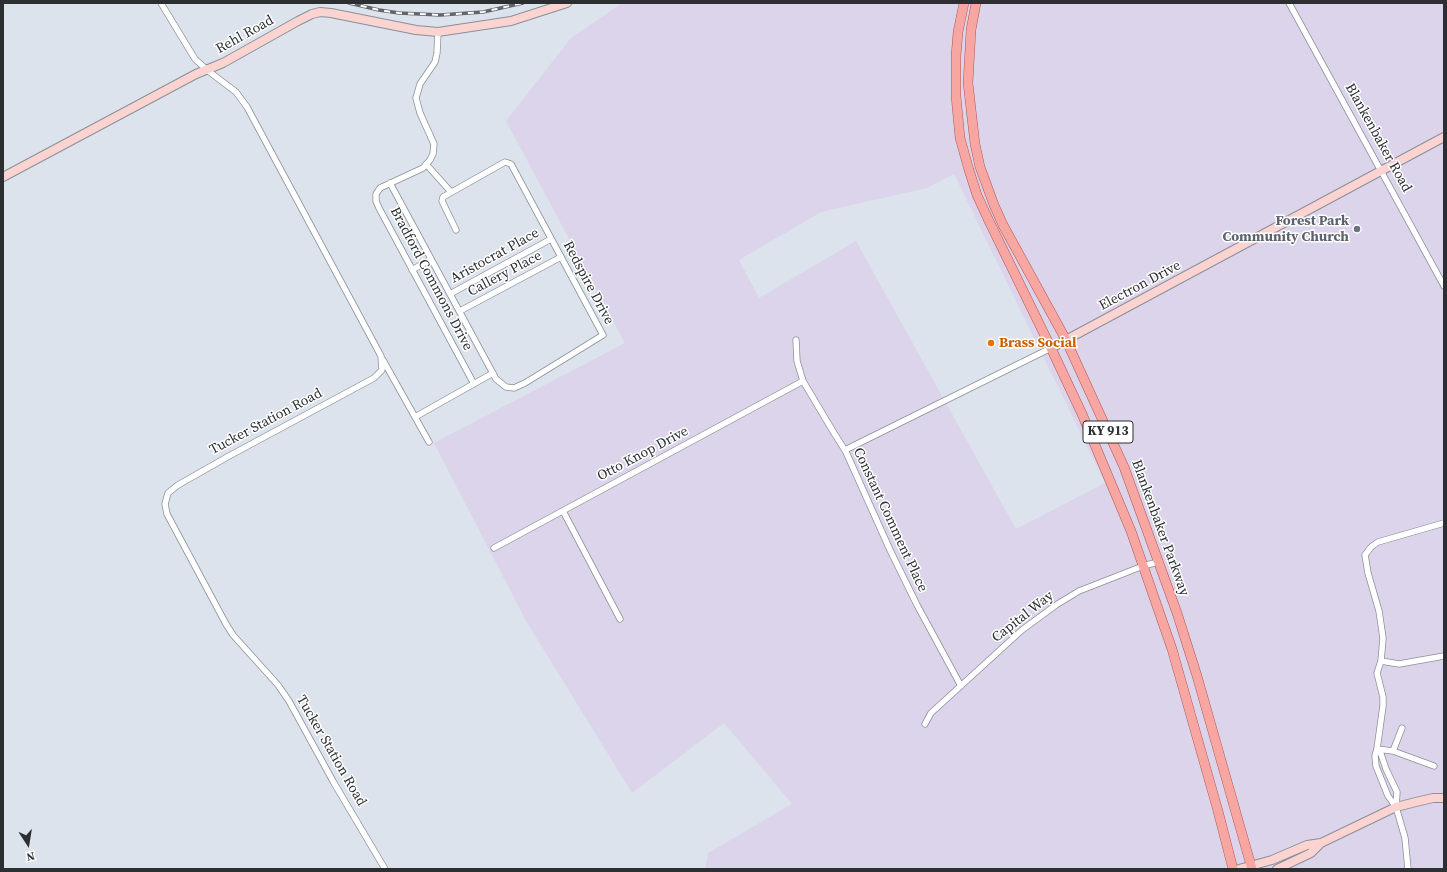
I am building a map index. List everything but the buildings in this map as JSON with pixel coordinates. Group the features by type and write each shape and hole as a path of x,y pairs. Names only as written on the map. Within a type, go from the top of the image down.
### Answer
{"main road":[{"name":"Blankenbaker Parkway","path":"964,3 958,32 956,96 960,138 977,195 1102,458 1143,566 1179,672 1233,869"},
{"name":"Blankenbaker Parkway","path":"976,3 971,30 968,83 975,144 980,167 994,205 1003,224 1066,340 1124,466 1177,613 1197,676 1251,867"}],"street":[{"path":"161,3 191,54 207,70 236,92 247,107 429,442"},
{"name":"Rehl Road","path":"3,177 196,74 223,63 312,14 320,12 331,13 416,30 438,32 511,21 567,3"},
{"name":"Blankenbaker Road","path":"1289,3 1444,286"},
{"path":"438,32 438,53 435,62 420,84 416,98 420,113 434,144 433,154 426,164 451,192 443,197 442,201 456,230"},
{"name":"Electron Drive","path":"845,450 1051,348 1444,137"},
{"name":"Redspire Drive","path":"390,183 493,374 496,379 506,387 514,388 525,383 604,335 511,164 506,162 451,192"},
{"name":"Bradford Commons Drive","path":"426,164 423,168 380,188 376,194 376,202 474,384"},
{"name":"Aristocrat Place","path":"450,294 551,239"},
{"name":"Callery Place","path":"460,311 561,257"},
{"path":"412,270 431,259"},
{"name":"Constant Comment Place","path":"796,340 797,361 803,381 854,466 890,550 910,591 961,686"},
{"name":"Tucker Station Road","path":"381,356 382,370 374,378 178,485 168,493 165,504 167,514 226,624 233,635 278,685 289,701 334,783 385,869"},
{"path":"415,417 493,374"},
{"name":"Otto Knop Drive","path":"494,548 803,381"},
{"path":"563,511 620,619"},
{"path":"1408,869 1405,838 1396,807 1388,796 1376,766 1375,756 1383,706 1383,697 1377,672 1381,661 1383,638 1382,625 1365,556 1371,547 1378,542 1444,523"},
{"name":"Capital Way","path":"925,724 931,713 1022,630 1056,605 1079,591 1143,566 1158,562"},
{"path":"1381,661 1399,664 1444,656"},
{"path":"1394,751 1402,728"},
{"path":"1377,749 1394,751 1434,766"},
{"path":"1377,749 1381,754 1386,769 1397,792 1396,807"},
{"path":"1239,869 1251,867 1272,860 1307,845 1321,843 1396,807 1426,800 1444,798"},
{"path":"1276,869 1311,853 1321,843"}],"shaded area":[{"path":"622,3 1444,3 1444,869 705,869 708,853 792,804 724,723 632,793 526,621 434,443 625,343 506,121 571,38","holes":["954,174 1105,483 1016,529 856,241 759,298 739,260 821,212 927,188"]}],"railway":[{"path":"349,3 399,13 440,15 483,12 523,3"}],"place":[{"name":"Forest Park Community Church","path":"1357,229"},
{"name":"Brass Social","path":"991,343"}]}
